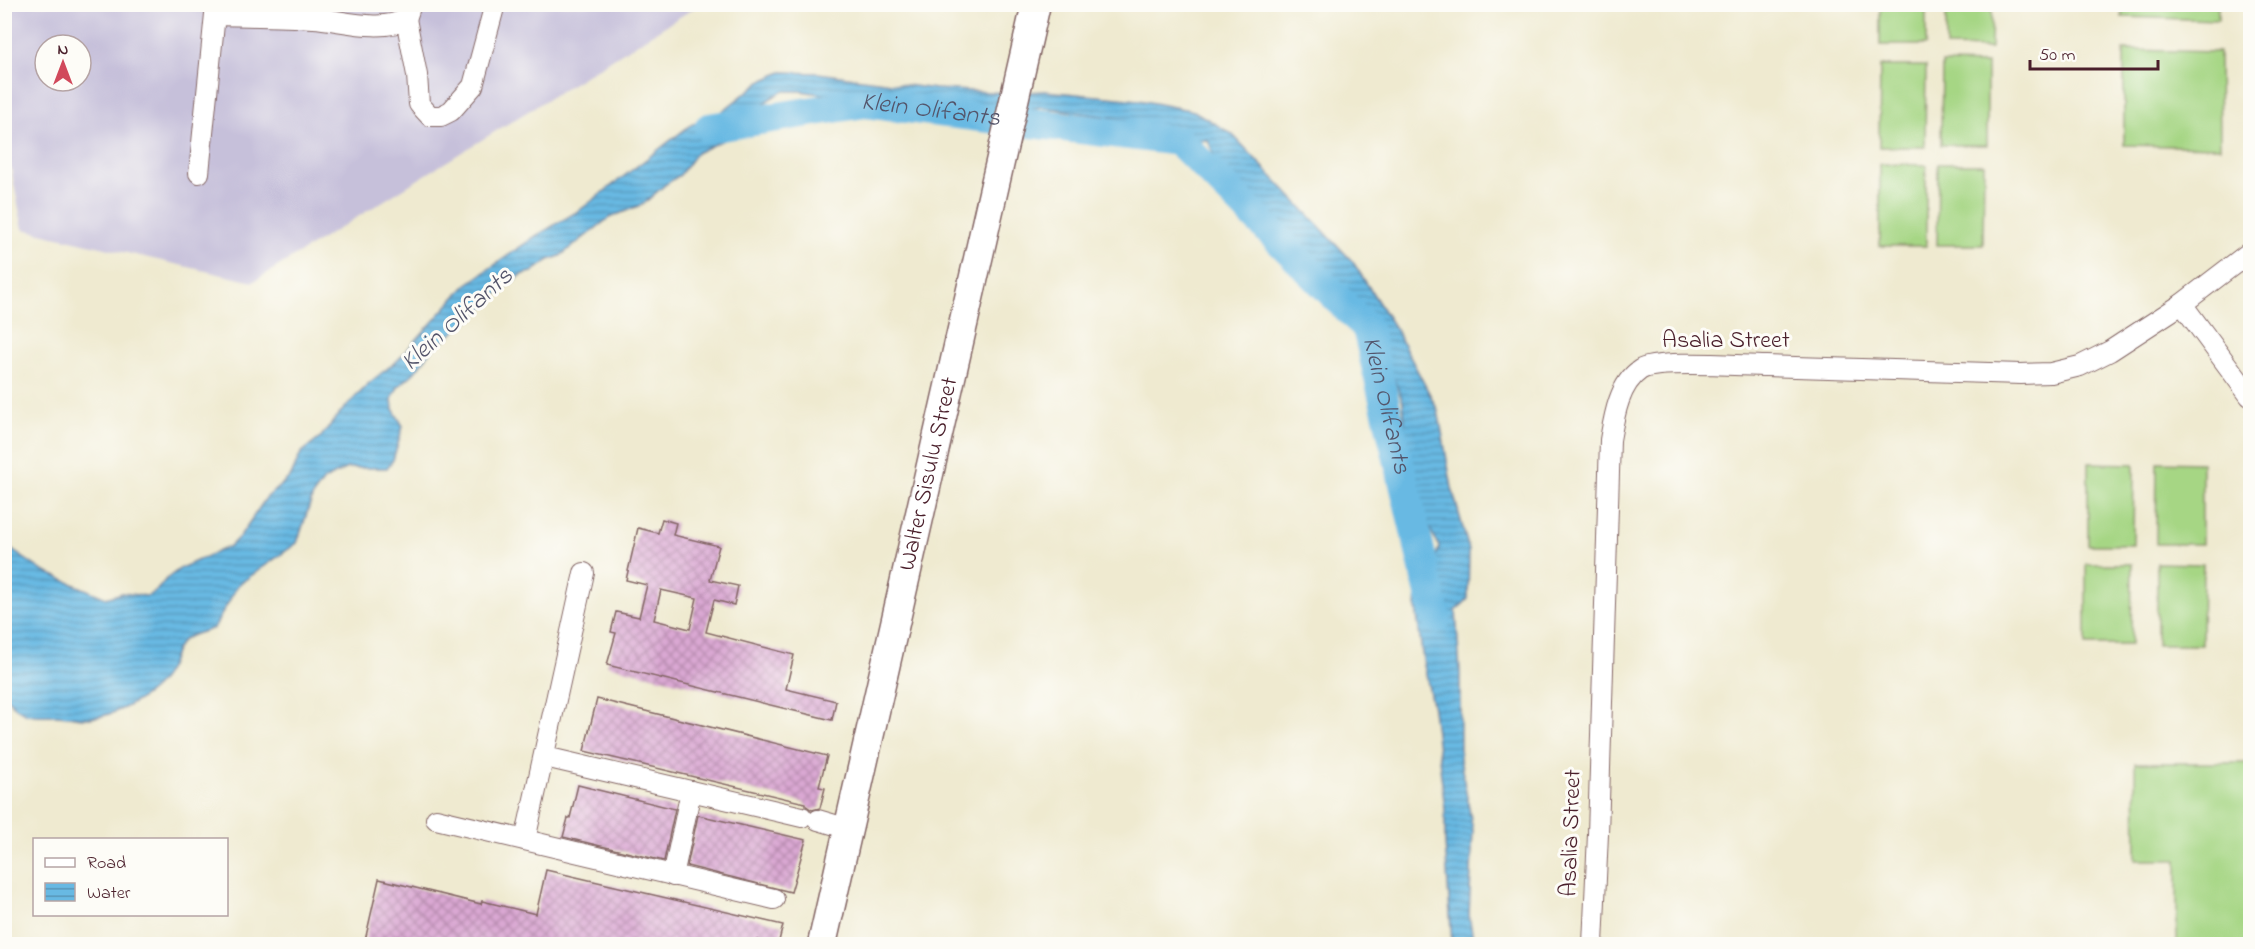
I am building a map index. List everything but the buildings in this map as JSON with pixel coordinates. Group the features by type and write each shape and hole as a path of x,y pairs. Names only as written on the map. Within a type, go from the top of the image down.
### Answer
{"highway":[{"name":"Walter Sisulu Street","path":"822,945 1036,4"}],"street":[{"path":"408,12 419,104 430,116 441,116 451,111 473,86 495,4"},
{"path":"199,173 215,10 314,11 364,24 399,23 408,12"},
{"name":"Asalia Street","path":"1593,945 1599,823 1610,440 1614,414 1620,397 1640,370 1654,365 1712,365 2020,374 2051,372 2080,366 2110,351 2182,304 2250,252"},
{"path":"2182,304 2250,396"},
{"path":"525,840 584,573"},
{"path":"545,757 849,829"},
{"path":"673,876 691,791"},
{"path":"436,819 774,899"}],"shaded area":[{"path":"4,5 699,5 253,282 23,229 5,139"}],"green space":[{"path":"1880,5 1926,5 1926,45 1880,45"},
{"path":"1946,5 1992,5 1991,48 1946,47"},
{"path":"2122,5 2218,5 2218,20 2122,17"},
{"path":"2124,50 2219,52 2220,147 2124,145"},
{"path":"1942,63 1987,64 1987,145 1941,145"},
{"path":"1880,66 1926,66 1925,147 1879,147"},
{"path":"1880,164 1926,165 1926,246 1880,246"},
{"path":"1938,164 1984,164 1983,245 1937,245"},
{"path":"2157,462 2202,463 2202,544 2156,544"},
{"path":"2088,463 2134,464 2133,545 2088,545"},
{"path":"2157,563 2203,564 2202,645 2157,645"},
{"path":"2086,564 2132,564 2131,645 2086,645"},
{"path":"2135,763 2250,763 2250,944 2177,944 2177,860 2136,860"}],"water":[{"path":"782,72 818,73 935,89 1008,93 1045,91 1139,100 1194,111 1232,134 1353,262 1396,330 1438,410 1452,488 1469,550 1468,599 1456,611 1460,672 1460,759 1473,830 1469,915 1474,944 1452,944 1445,809 1433,709 1416,608 1417,591 1432,569 1439,547 1411,491 1403,402 1392,374 1362,345 1350,322 1340,288 1243,185 1215,159 1208,140 1196,141 1128,120 1041,107 1002,113 875,96 839,97 801,91 783,91 768,100 742,131 696,153 680,175 643,204 609,218 560,256 549,260 532,272 523,274 433,349 414,373 398,387 392,399 393,409 403,426 393,460 387,468 347,468 324,480 313,495 297,543 238,585 214,628 194,634 184,640 178,647 163,678 146,695 112,713 86,718 28,714 17,709 5,696 4,540 12,550 43,571 106,598 122,593 147,596 156,591 166,579 181,568 230,546 240,536 266,498 291,476 301,453 320,438 369,383 398,360 466,285 536,236 580,210 692,124 716,116 761,81"}],"waterway":[{"name":"Klein Olifants","path":"709,128 865,103 1179,141 1367,328 1436,619"}]}
